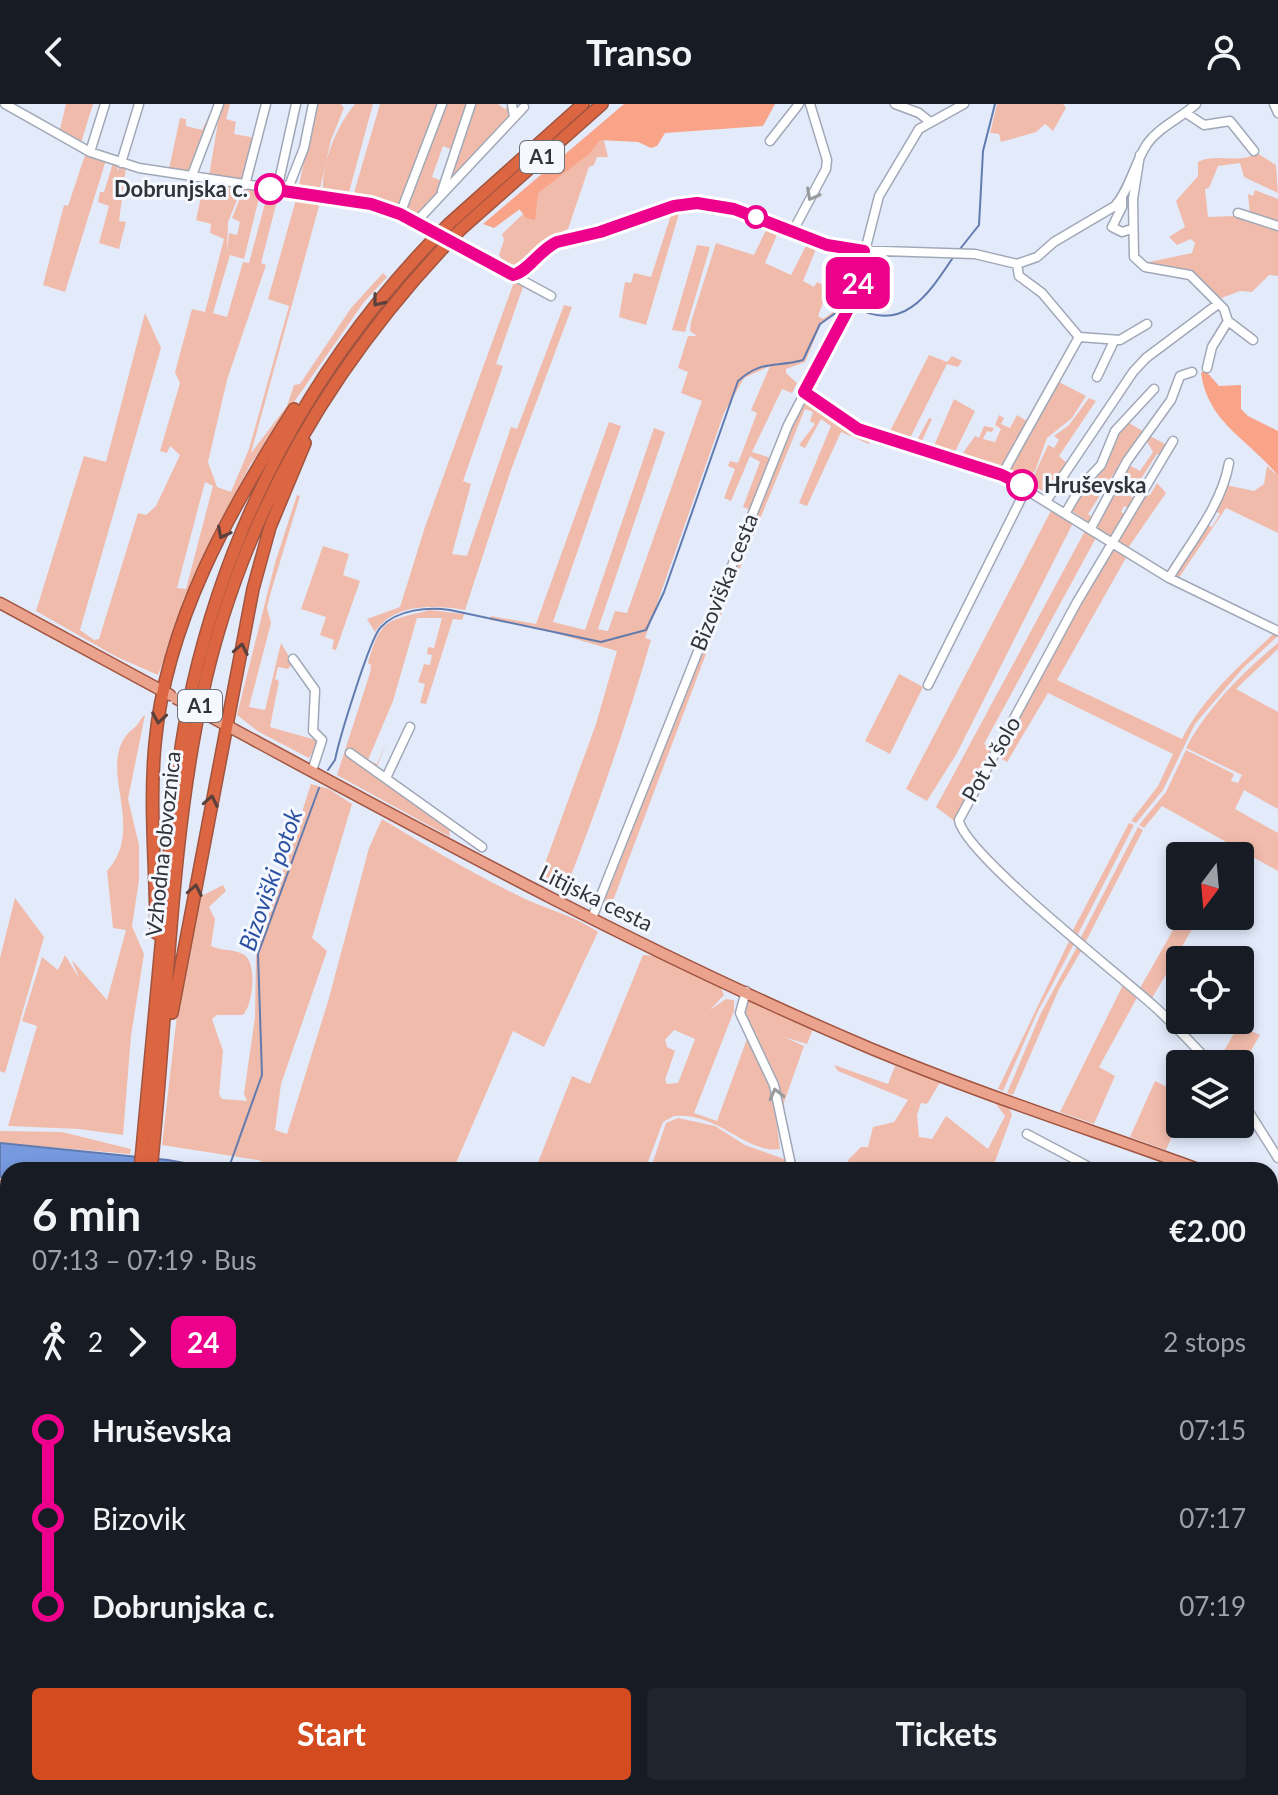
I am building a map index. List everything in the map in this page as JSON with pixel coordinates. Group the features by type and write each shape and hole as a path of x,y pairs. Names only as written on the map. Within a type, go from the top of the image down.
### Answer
{"highway":[{"name":"Vzhodna obvoznica","path":"148,1149 156,996 177,776 202,648 232,554 258,494 366,316 450,223 583,104"},
{"name":"Vzhodna obvoznica","path":"148,1149 161,1065 188,777 215,645 234,583 262,512 333,372 461,229 602,104"},
{"path":"156,996 151,982 156,936 154,766 163,692 181,625 220,538 280,431 314,379 333,372 332,394 293,467 270,527 253,589 178,977 169,1046 161,1065"},
{"name":"A1","path":"143,1162 148,1149"},
{"name":"A1","path":"148,1149 150,1162"}],"main road":[{"name":"Litijska cesta","path":"0,603 450,846 592,918 893,1057 1179,1162"}],"street":[{"path":"5,104 90,152 121,163 191,178 371,204 400,214 551,296"},
{"path":"90,152 105,104"},
{"path":"121,163 139,104"},
{"path":"191,178 219,104"},
{"path":"245,185 266,104"},
{"path":"277,190 296,104"},
{"path":"287,191 304,148 313,104"},
{"path":"400,214 442,104"},
{"path":"442,191 471,104"},
{"path":"512,104 514,117"},
{"path":"770,141 799,104"},
{"path":"793,231 826,169 827,160 810,104"},
{"path":"895,104 919,113 929,121 964,104"},
{"path":"513,275 524,271 539,252 557,242 689,202 734,209 827,245 864,251 975,254 1017,264 1028,262 1062,237 1106,214 1122,197 1140,155 1154,135 1196,104"},
{"path":"1274,104 1278,113"},
{"path":"417,221 524,107"},
{"path":"1186,113 1198,123 1230,121 1254,151"},
{"name":"Bizoviška cesta","path":"592,918 740,541 804,392 850,306 872,216 889,176 909,141 929,121"},
{"path":"1140,155 1132,229 1132,248 1138,263 1190,275 1218,304 1228,321 1253,340"},
{"path":"1122,197 1122,207 1112,227 1122,232 1132,229"},
{"path":"1238,213 1278,226"},
{"path":"1017,264 1019,276 1051,302 1079,337 1114,341 1147,324"},
{"path":"1047,500 1133,372 1146,358 1218,304"},
{"path":"1207,368 1212,347 1228,321"},
{"path":"1002,475 1079,337"},
{"path":"1097,377 1114,341"},
{"path":"1091,528 1127,461 1171,400 1180,376 1192,372"},
{"path":"1066,512 1082,485 1101,465 1115,431 1154,389"},
{"path":"804,392 858,429 1002,475 1027,487 1169,578 1278,631"},
{"path":"1112,542 1173,441"},
{"path":"1169,578 1215,502 1226,480 1229,463"},
{"path":"928,685 1027,487"},
{"name":"Pot v šolo","path":"1112,542 959,820 963,833 995,867 1120,977 1196,1050"},
{"path":"293,659 317,698 312,723 313,731 322,740 322,750 312,771"},
{"path":"386,778 410,727"},
{"path":"350,753 482,847"},
{"path":"450,846 458,831"},
{"path":"746,991 740,1013 774,1085 790,1162"},
{"path":"1254,1120 1278,1158"},
{"path":"1027,1134 1080,1162"}],"shaded area":[{"path":"66,104 93,104 81,143 59,133"},
{"path":"221,104 230,104 226,119 236,122 234,134 256,138 244,180 209,176"},
{"path":"316,104 341,104 344,108 331,140 319,193 298,190"},
{"path":"355,104 373,104 348,196 323,193 332,144"},
{"path":"380,104 440,104 399,208 353,196"},
{"path":"444,104 470,104 453,150 443,146 432,177 442,181 439,193 418,216 404,210"},
{"path":"474,104 498,104 505,109 511,104 510,118 448,183"},
{"path":"624,104 775,104 763,126 665,133 657,146 651,148 638,142 600,140 589,154 538,193 535,220 526,218 520,209 494,228 483,224"},
{"path":"997,104 1063,104 1066,108 1053,131 1045,124 1036,132 1001,142 999,134 990,133"},
{"path":"209,115 212,117 189,174 169,169 180,118 186,119 186,126 202,130"},
{"path":"603,137 608,157 597,157 594,165 589,167 568,229 543,241 519,265 505,264 499,255 504,240 502,234 523,214 518,208"},
{"path":"86,152 106,160 65,292 43,285 64,205 68,206"},
{"path":"1257,153 1276,165 1278,193 1244,177 1240,163 1218,166 1209,188 1205,189 1208,217 1234,216 1278,228 1278,276 1269,275 1252,292 1240,291 1219,299 1188,272 1149,266 1149,262 1192,253 1195,243 1191,239 1177,245 1169,237 1185,227 1176,201 1198,176 1198,162 1212,158 1242,158"},
{"path":"113,163 118,165 117,171 121,165 126,167 119,221 126,222 119,249 99,243 109,206 98,202"},
{"path":"204,183 242,188 228,222 227,254 229,233 237,235 240,222 232,218 244,188 261,190 244,259 230,255 213,313 227,317 243,262 249,263 268,192 279,193 261,263 266,265 227,380 208,462 217,487 231,492 249,449 289,306 268,299 297,196 321,199 251,453 287,406 294,385 300,384 351,308 383,273 387,277 364,302 250,465 200,565 158,675 117,657 36,611 84,456 106,462 145,313 161,348 80,630 94,640 99,639 138,513 146,515 156,506 180,455 170,446 167,453 160,451 180,383 175,372 192,309 205,312 224,239 210,233 211,224 196,220","holes":["205,482 213,486 186,589 177,588"]},
{"path":"1255,190 1278,199 1278,225 1250,215 1248,194 1253,196"},
{"path":"681,207 646,325 619,317 625,282 631,283 634,273 651,277 673,209"},
{"path":"768,226 779,230 765,263 791,275 808,242 818,244 803,281 814,287 817,282 829,287 818,316 823,319 833,312 836,314 821,324 805,362 786,369 786,373 797,383 792,393 782,389 752,452 771,458 750,510 743,507 760,462 750,456 731,501 724,498 735,469 728,466 730,461 738,463 757,413 751,410 770,366 744,378 724,413 645,638 651,640 621,736 564,893 539,880 596,724 617,651 531,626 490,620 491,616 536,624 609,422 621,426 553,622 585,630 654,428 665,432 598,629 608,631 615,611 627,613 702,401 681,393 688,372 678,368 688,336 697,336 690,331 691,322 716,243 754,255"},
{"path":"697,245 710,247 685,332 672,330"},
{"path":"514,282 523,287 496,364 503,366 463,481 471,484 452,554 467,556 511,427 517,429 564,305 572,307 511,470 465,610 416,608 393,616 375,632 367,619 400,607 425,527"},
{"path":"929,355 947,362 952,356 962,361 958,367 947,364 910,438 917,440 929,418 932,419 920,445 889,433"},
{"path":"1205,370 1219,386 1241,385 1241,409 1248,416 1278,431 1278,476 1212,406 1201,373"},
{"path":"1057,381 1086,396 1072,418 1047,438 1035,471 1024,481 1009,473 1007,468"},
{"path":"1089,398 1096,401 1059,456 1069,465 1048,494 1030,484 1048,445 1054,448 1059,440 1054,436 1069,425"},
{"path":"954,399 975,411 953,456 933,448"},
{"path":"809,401 843,424 872,437 869,444 841,432 807,506 799,503 831,426 821,419 805,448 799,445 815,424 810,421 813,412 805,409 718,622 608,914 602,907 787,436 801,406"},
{"path":"999,415 1004,418 1001,424 1010,428 1017,415 1027,421 1002,467 995,469 965,459 963,453 975,436 979,438 984,426 994,428 992,432 987,431 983,439 995,442 1001,429 995,425"},
{"path":"1124,420 1146,433 1124,465 1120,464 1088,514 1094,519 1090,523 1070,510 1084,486 1098,477 1104,468"},
{"path":"1148,435 1169,446 1164,457 1157,454 1130,496 1137,500 1132,510 1124,506 1121,512 1126,515 1110,537 1095,527 1129,465 1140,471 1153,452 1146,440"},
{"path":"1267,466 1278,476 1278,533 1226,508 1178,579 1174,577 1203,524 1212,527 1220,514 1213,509 1226,485 1254,491 1264,484"},
{"path":"1157,483 1166,493 1128,548 1116,540 1143,496 1150,495"},
{"path":"297,495 300,496 267,608 271,623 249,707 265,710 281,643 293,663 288,669 278,667 275,679 279,681 270,727 319,741 309,758 259,732 237,715 275,563"},
{"path":"1053,507 1074,521 957,753 927,801 906,789"},
{"path":"1086,529 1097,536 984,744 994,751 957,823 936,807"},
{"path":"323,546 349,554 343,575 360,581 336,650 332,649 334,640 320,635 326,617 301,609"},
{"path":"1114,547 1127,556 1057,680 1182,739 1200,709 1223,683 1273,634 1278,636 1243,668 1195,724 1163,790 1136,823 1131,821 1158,786 1173,754 1048,693 1007,762 996,755 1075,609"},
{"path":"430,610 464,614 462,620 453,619 426,704 420,703 425,684 418,682 424,664 430,665 432,655 427,654 428,647 434,648 442,618 417,618 393,701 368,760 377,764 387,741 376,769 449,828 450,837 337,775 370,673 371,665 368,663 377,637 395,619"},
{"path":"1278,643 1278,649 1236,689 1278,712 1278,809 1244,790 1235,809 1278,833 1278,871 1254,858 1254,842 1226,842 1162,806 1144,828 1139,825 1166,792 1186,750 1234,774 1231,781 1238,783 1242,775 1186,748 1227,691"},
{"path":"899,674 923,687 890,754 865,741"},
{"path":"145,715 128,799 139,845 139,880 132,926 144,954 131,1036 123,1135 79,1129 8,1126 37,1026 22,1021 42,957 58,970 65,955 79,978 72,960 107,1000 126,930 113,928 107,871 118,853 123,834 118,758 122,742"},
{"path":"311,784 329,789 352,804 312,938 327,951 281,1084 275,1130 287,1134 329,998 369,848 382,819 496,885 578,920 598,932 544,1047 513,1031 456,1162 262,1162 162,1145 178,1006 198,898 223,885 226,891 209,907 215,919 211,946 243,954 248,959 252,974 249,1002 243,1015 217,1015 212,1019 223,1051 219,1094 222,1099 247,1101 244,1094 255,1017 256,955"},
{"path":"1129,823 1134,825 1077,936 1072,932"},
{"path":"1138,827 1143,830 1085,943 1081,937"},
{"path":"15,898 44,937 5,1073 0,1071 0,958"},
{"path":"1173,930 1191,930 1182,946 1166,946 1166,974 1151,1000 1139,990"},
{"path":"1071,937 1075,942 1037,1013 1003,1091 998,1089"},
{"path":"1078,945 1084,946 1059,989 1013,1095 1007,1093 1041,1013"},
{"path":"643,955 656,956 720,986 724,995 710,1010 726,999 734,1000 734,1011 694,1113 717,1121 748,1036 772,1089 780,1149 755,1145 705,1120 674,1116 663,1122 648,1162 538,1162 572,1076 590,1084","holes":["674,1030 695,1039 678,1083 667,1084 665,1080 675,1051 667,1047 665,1040"]},
{"path":"1124,983 1139,994 1099,1067 1115,1076 1094,1124 1060,1112"},
{"path":"750,1000 813,1029 807,1044 784,1037 804,1046 782,1108 772,1068 744,1017 745,1001"},
{"path":"1234,1034 1260,1035 1251,1050 1224,1050"},
{"path":"834,1065 888,1084 895,1066 903,1069 904,1065 941,1081 927,1104 921,1103 917,1115 919,1137 932,1139 946,1116 988,1149 1005,1116 992,1099 1008,1105 1012,1115 995,1162 848,1162 861,1147 868,1147 873,1127 894,1122 908,1100 838,1071"},
{"path":"1155,1081 1166,1086 1166,1138 1171,1138 1166,1150 1130,1137"},
{"path":"678,1118 715,1126 745,1145 785,1162 653,1162 666,1123"},
{"path":"0,1131 62,1132 131,1149 130,1154 0,1143"}],"water":[{"path":"0,1143 179,1162 0,1162"}],"waterway":[{"path":"960,249 979,225 983,151 995,104"},
{"path":"853,306 870,314 886,316 900,313 923,297 952,259"},
{"path":"328,770 335,760 355,690 376,635 396,616 423,609 450,610 601,642 646,630 664,592 738,381 762,367 803,360 820,324 847,305"},
{"name":"Bizoviški potok","path":"231,1162 262,1075 258,954 319,788"}],"bus line":[{"name":"24","path":"270,189 371,204 400,214 513,275 524,271 539,252 557,242 600,232 689,202 717,204 827,245 864,251 852,302 804,392 858,429 1002,475 1022,485"}],"place":[{"name":"Dobrunjska c.","path":"270,189"},
{"name":"Hruševska","path":"1022,485"}]}
